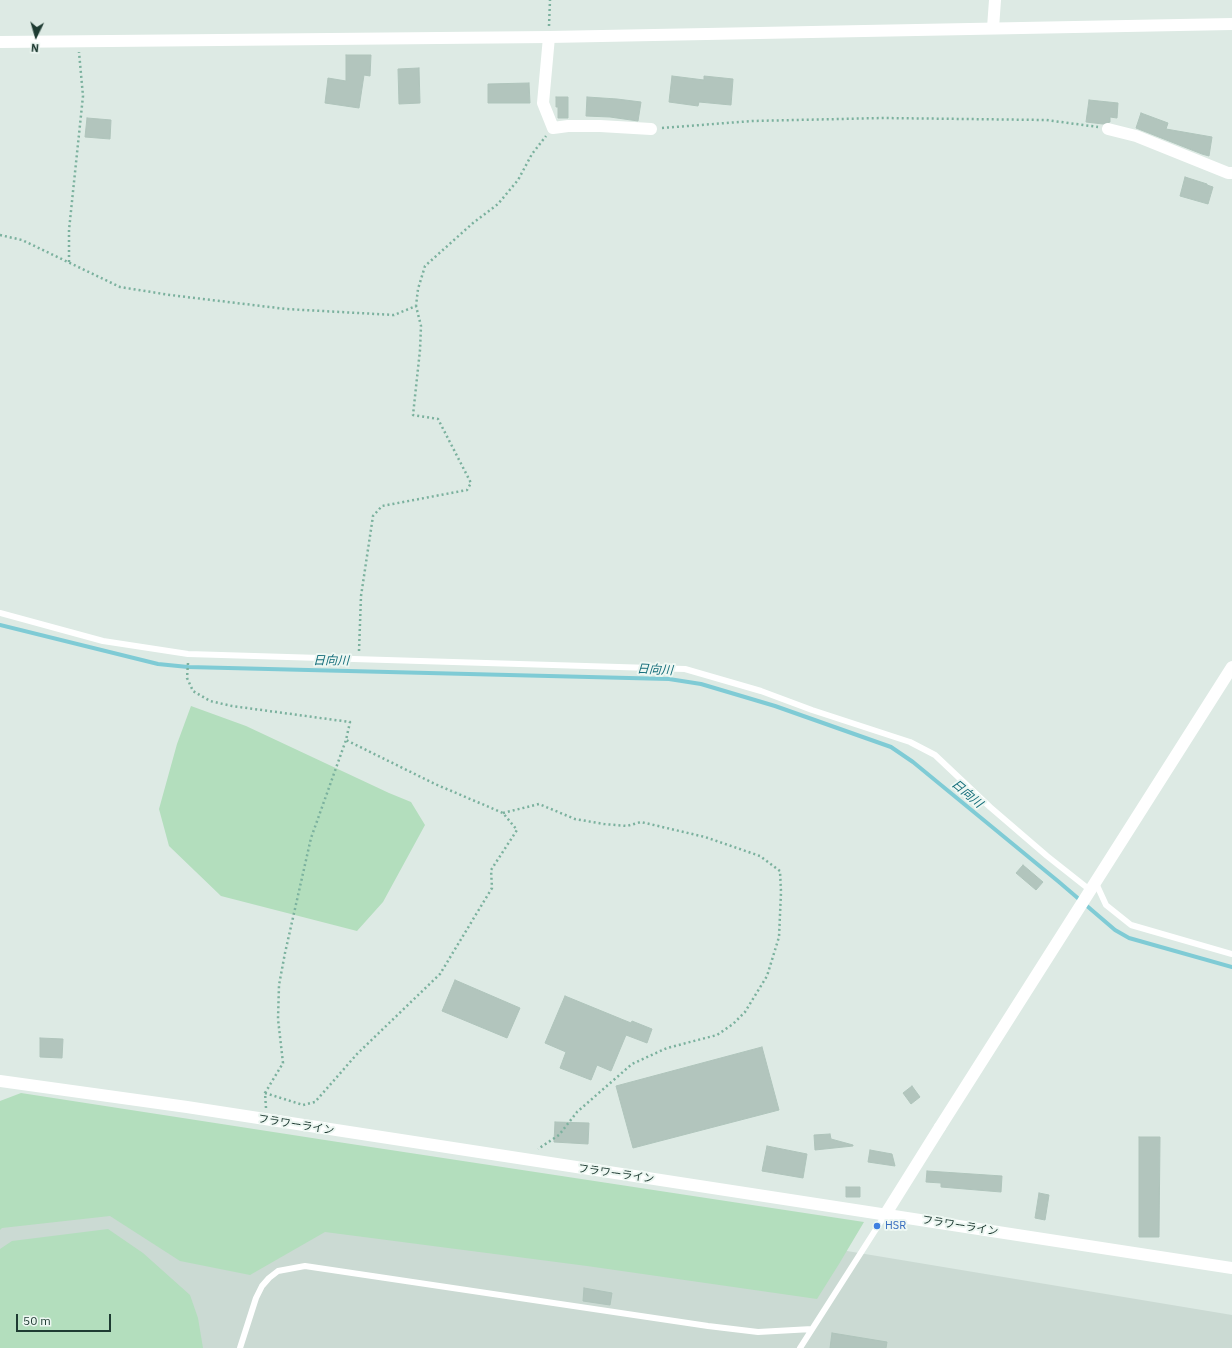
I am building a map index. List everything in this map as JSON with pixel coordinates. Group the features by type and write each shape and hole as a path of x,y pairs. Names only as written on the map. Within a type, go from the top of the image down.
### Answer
{"street":[{"path":"993,28 995,0"},
{"path":"0,42 549,37 1232,24"},
{"path":"549,37 543,103 553,128 568,126 600,126 651,129"},
{"path":"1108,129 1136,136 1232,173"},
{"path":"885,1215 1232,667"},
{"name":"フラワーライン","path":"0,1081 187,1108 1232,1268"}],"lane":[{"path":"0,613 103,641 188,654 685,669 761,691 812,710 910,742 935,755 990,807 1047,856 1093,886 1106,905 1131,925 1232,954"},
{"path":"800,1348 885,1215"},
{"path":"240,1348 256,1298 262,1286 278,1271 305,1266 700,1325 758,1332 812,1329"}],"path":[{"path":"549,37 550,0"},
{"path":"69,262 69,230 83,96 78,41"},
{"path":"651,129 752,121 883,118 1046,120 1108,129"},
{"path":"359,660 361,596 373,516 382,506 467,490 471,483 438,419 413,415 421,326 416,306 418,289 425,266 498,204 518,180 532,154 553,128"},
{"path":"0,235 22,240 120,288 286,309 394,315 416,306"},
{"path":"188,662 186,678 192,691 210,701 232,706 350,722 346,740 311,838 279,985 278,1019 283,1063 264,1093 303,1105 315,1102 357,1054 440,974 492,888 491,870 516,830 503,813 435,784 346,740"},
{"path":"503,813 539,804 575,819 590,822 627,826 641,822 706,837 760,856 780,871 781,892 779,937 767,976 745,1012 733,1024 717,1035 667,1048 632,1064 577,1112 559,1135 523,1160"}],"shaded area":[{"path":"29,1115 1232,1315 1232,1348 0,1348 0,1135"}],"green space":[{"path":"191,706 246,726 411,802 425,825 383,902 357,931 221,896 169,846 159,809 177,744"},
{"path":"21,1093 864,1222 817,1299 587,1266 325,1232 250,1275 180,1261 110,1216 2,1228 0,1230 0,1101"},
{"path":"108,1229 143,1253 190,1295 198,1318 203,1348 0,1348 0,1249 12,1241"}],"building":[{"path":"346,55 371,55 370,76 364,75 359,108 325,103 328,78 346,81"},
{"path":"419,68 420,103 399,104 398,69"},
{"path":"672,76 704,80 704,76 733,79 731,105 699,102 698,106 669,102"},
{"path":"529,83 530,103 488,103 488,84"},
{"path":"556,97 568,97 568,118 558,118"},
{"path":"587,97 641,102 638,121 610,117 586,116"},
{"path":"1089,100 1118,103 1117,118 1110,117 1110,122 1103,124 1086,122"},
{"path":"1141,113 1168,123 1166,129 1212,137 1209,156 1136,128"},
{"path":"87,118 111,120 110,139 85,137"},
{"path":"1185,177 1213,187 1208,204 1180,196"},
{"path":"1023,865 1043,882 1036,890 1016,873"},
{"path":"455,980 520,1008 507,1038 442,1011"},
{"path":"565,996 631,1023 632,1021 652,1029 647,1043 626,1035 611,1071 597,1065 591,1080 560,1068 566,1052 545,1043"},
{"path":"40,1038 63,1039 62,1058 40,1057"},
{"path":"762,1047 779,1110 633,1148 616,1086"},
{"path":"912,1086 920,1097 911,1104 903,1093"},
{"path":"555,1122 589,1123 588,1144 554,1142"},
{"path":"830,1134 831,1139 853,1146 815,1150 814,1135"},
{"path":"1139,1137 1160,1137 1159,1237 1139,1237"},
{"path":"767,1146 807,1154 803,1178 762,1171"},
{"path":"870,1150 892,1154 895,1166 868,1162"},
{"path":"927,1171 1002,1176 1001,1192 941,1187 941,1183 926,1182"},
{"path":"846,1187 860,1187 860,1197 846,1197"},
{"path":"1039,1193 1049,1195 1045,1220 1035,1218"},
{"path":"584,1288 612,1293 610,1305 583,1301"},
{"path":"832,1333 887,1342 886,1348 830,1348"}],"waterway":[{"name":"日向川","path":"0,625 158,664 188,667 669,679 701,684 775,706 891,747 913,762 1115,930 1129,938 1232,967"}],"place":[{"name":"HSR","path":"877,1226"}]}
